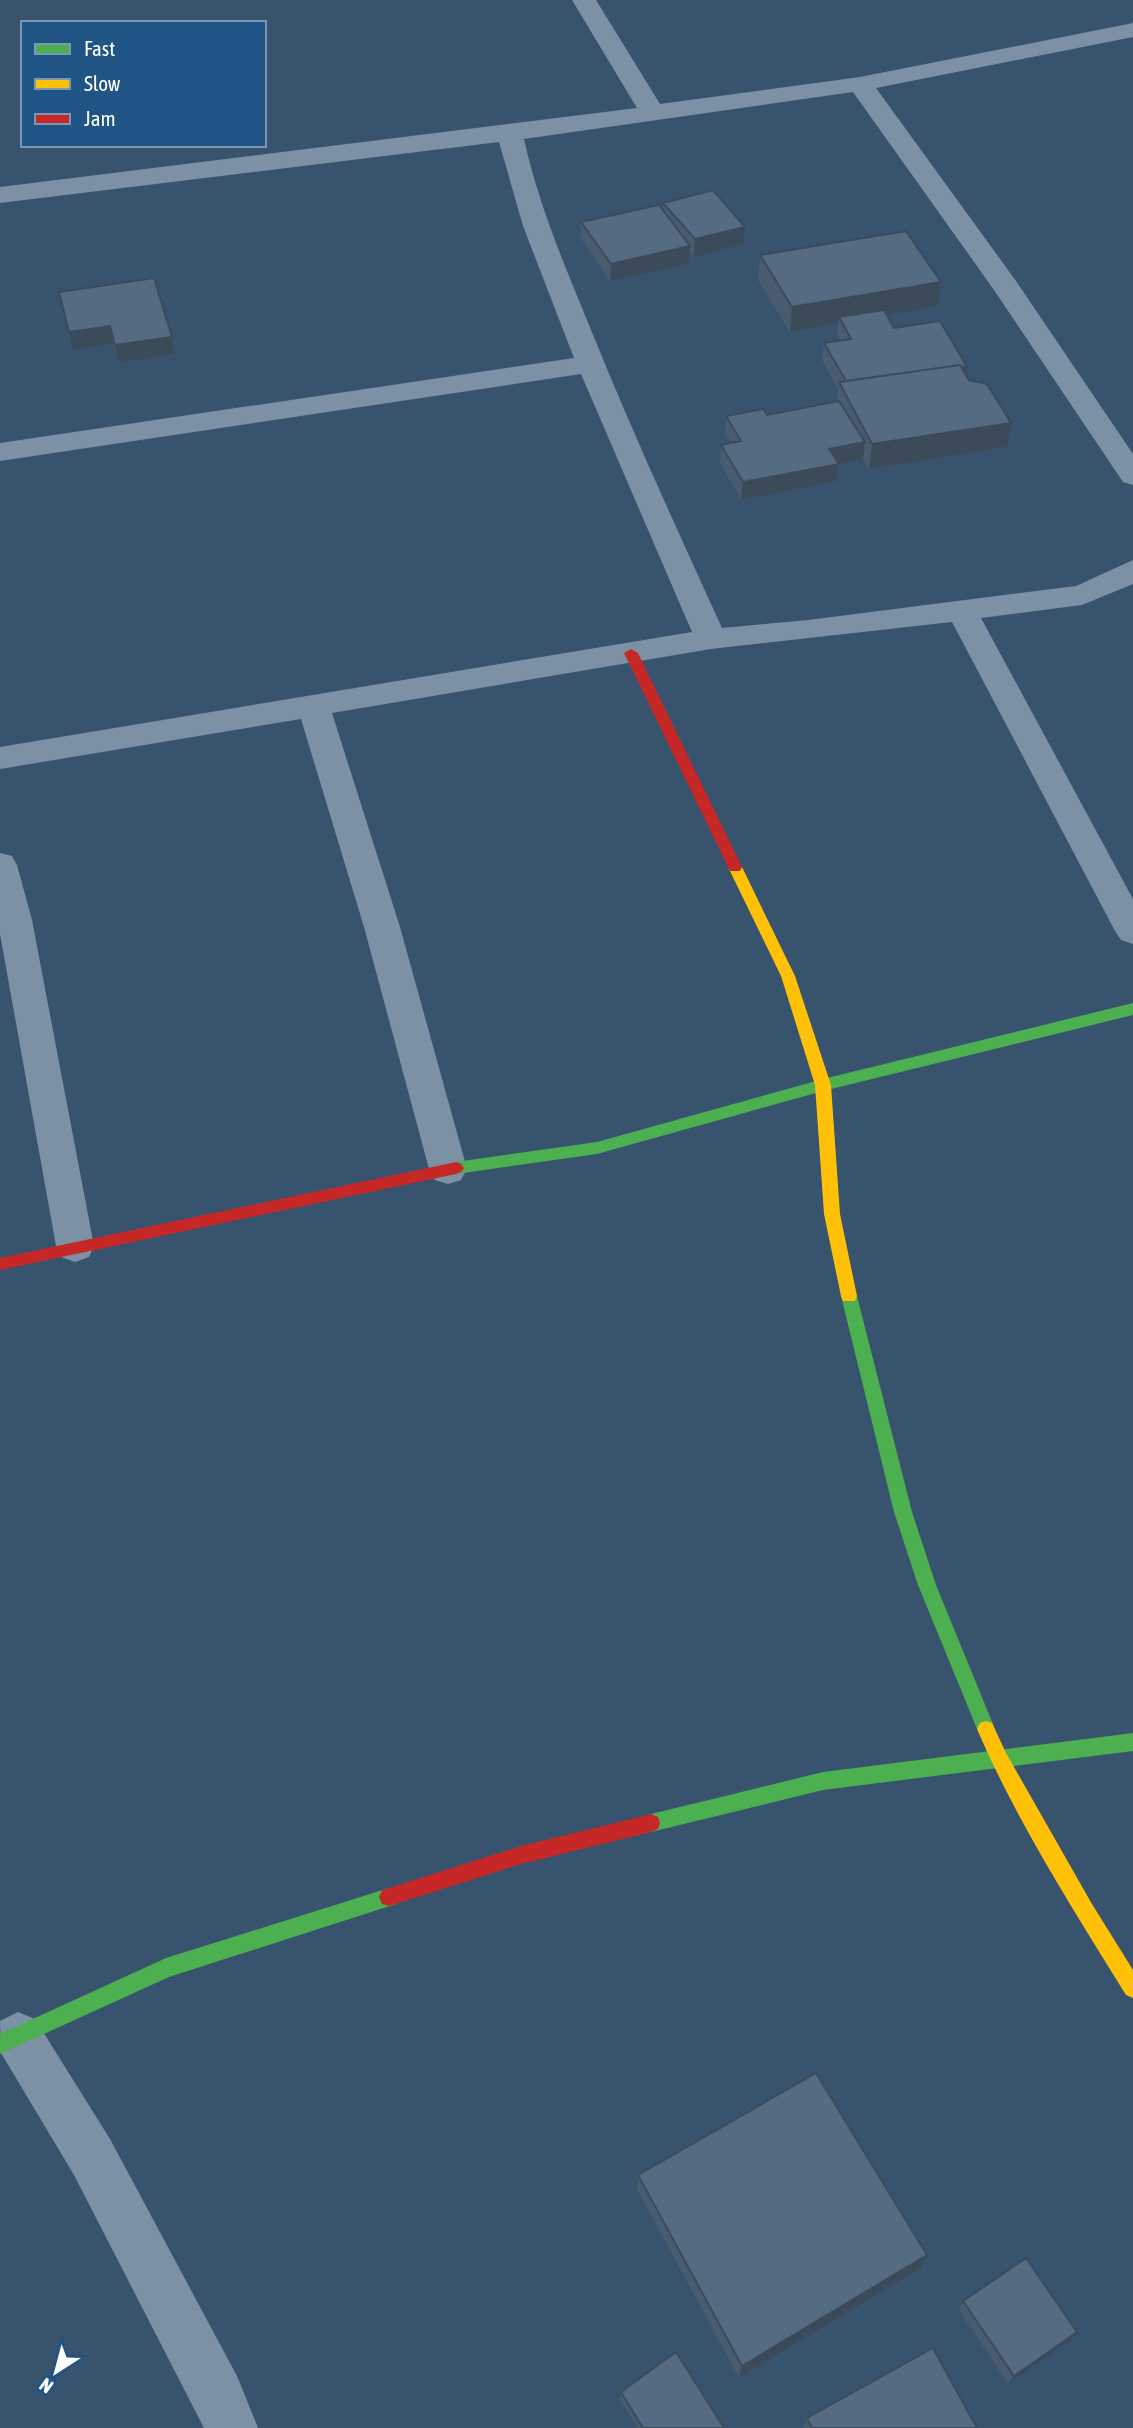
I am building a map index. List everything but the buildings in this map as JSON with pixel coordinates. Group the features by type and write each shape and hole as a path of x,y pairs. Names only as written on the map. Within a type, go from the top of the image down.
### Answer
{"street":[{"path":"584,0 652,112"},
{"path":"0,195 510,133 860,84 1082,43 1133,30"},
{"path":"860,84 1006,287 1133,475"},
{"path":"510,133 528,206 590,364 711,639"},
{"path":"0,452 590,364"},
{"path":"0,758 711,639 962,612 1082,595 1133,570"},
{"path":"962,612 1133,931"},
{"path":"631,653 788,976 823,1085 832,1214 856,1327 903,1512 927,1585 999,1759 1085,1911 1133,1988"},
{"path":"313,706 382,927 448,1169"},
{"path":"0,865 15,920 75,1246"},
{"path":"0,1264 448,1169 597,1148 823,1085 1133,1009"},
{"path":"231,2428 218,2395 92,2157 9,2040 166,1968 521,1855 824,1781 1133,1742"}],"traffic: fast":[{"path":"456,1168 597,1148 823,1085 1133,1009"},
{"path":"849,1296 903,1512 927,1585 986,1729"},
{"path":"651,1823 823,1781 1133,1742"},
{"path":"0,2044 166,1968 389,1897"}],"traffic: slow":[{"path":"735,867 788,976 823,1085 832,1214 849,1296"},
{"path":"986,1729 999,1759 1085,1911 1133,1988"}],"traffic: jam":[{"path":"631,653 735,867"},
{"path":"0,1264 456,1168"},
{"path":"389,1897 521,1855 651,1823"}]}
